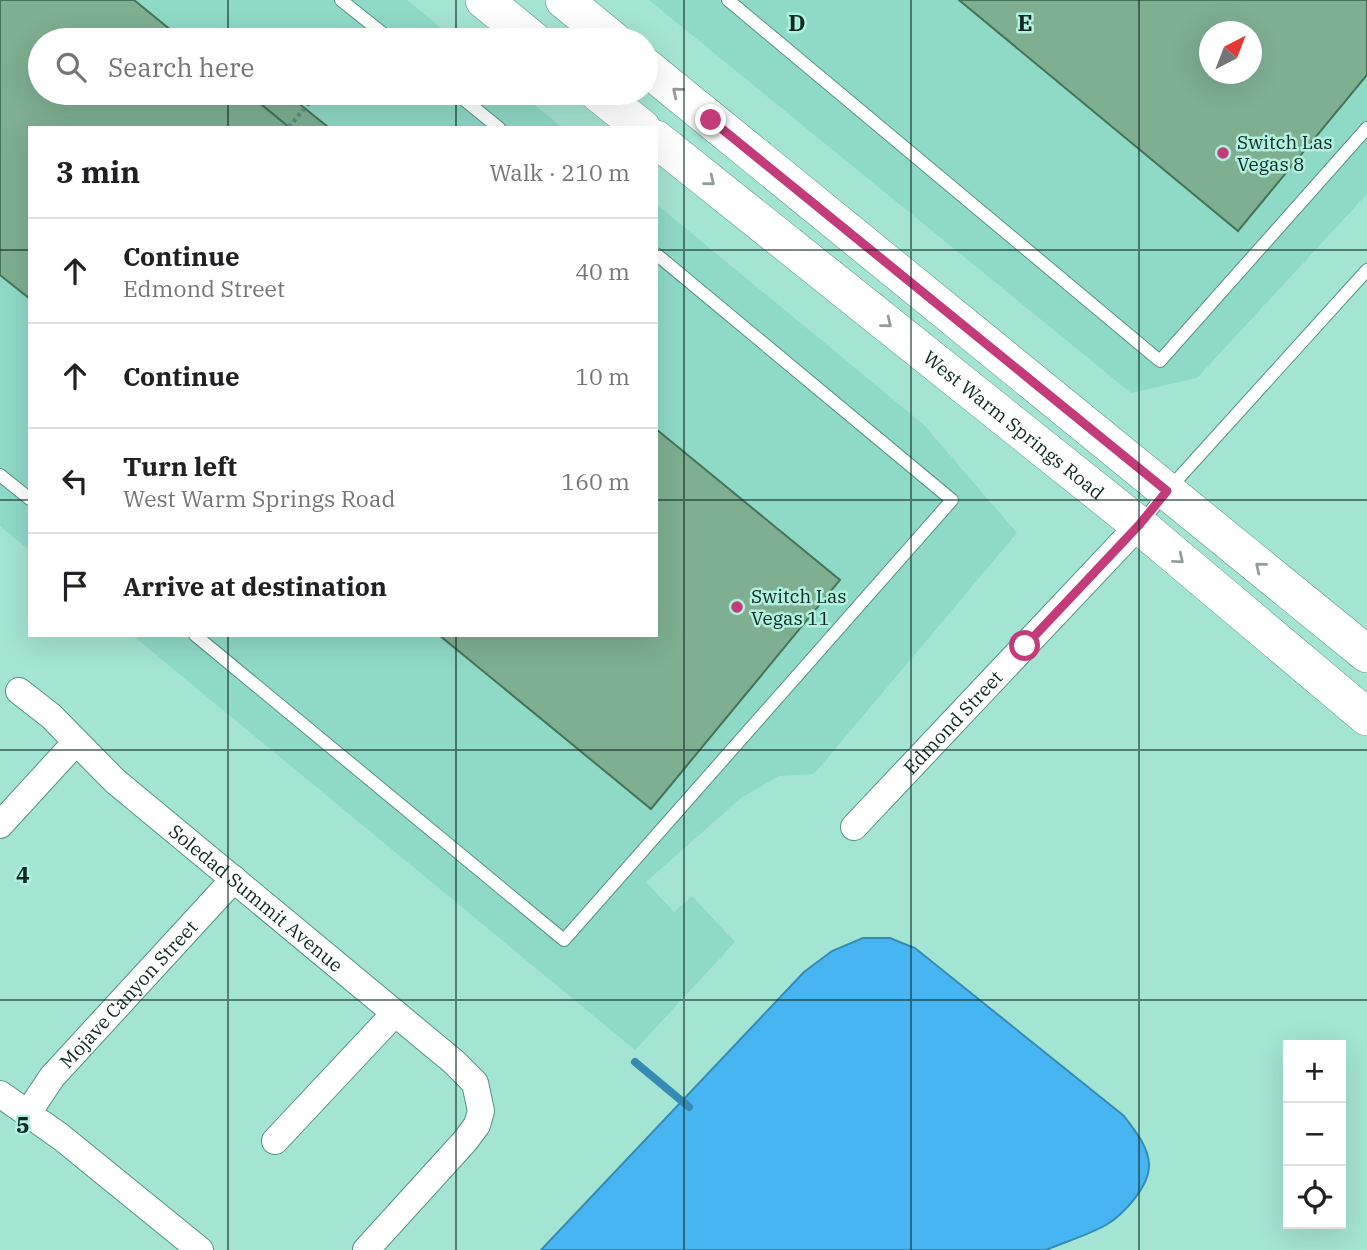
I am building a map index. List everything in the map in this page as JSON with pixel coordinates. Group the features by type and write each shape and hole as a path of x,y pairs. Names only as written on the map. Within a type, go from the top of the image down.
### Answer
{"main road":[{"path":"484,0 518,28"},
{"path":"564,0 598,28"},
{"path":"658,77 1367,654"},
{"path":"613,105 639,126"},
{"name":"West Warm Springs Road","path":"658,141 1139,525 1367,716"}],"street":[{"name":"Edmond Street","path":"853,827 1139,525"},
{"name":"Soledad Summit Avenue","path":"19,691 51,716 115,781 454,1062 475,1083 481,1111 477,1125 366,1250"},
{"path":"0,825 76,742"},
{"name":"Mojave Canyon Street","path":"28,1113 52,1077 234,879"},
{"path":"275,1141 395,1013"},
{"path":"0,1094 61,1137 200,1250"}],"lane":[{"path":"341,0 376,28"},
{"path":"728,0 1160,360 1367,128"},
{"path":"471,105 497,126"},
{"path":"197,637 564,940 951,500 658,256"},
{"path":"1139,525 1367,270"},
{"path":"0,475 28,497"}],"path":[{"path":"290,126 307,105"}],"shaded area":[{"path":"0,0 407,0 441,28 28,28 28,105 535,105 561,126 28,126 28,549 0,526"},
{"path":"649,0 1367,0 1367,194 1197,378 1131,393"},
{"path":"658,206 923,424 1017,533 814,774 779,776 741,798 646,882 674,912 692,896 735,942 635,1050 134,637 658,637"}],"water":[{"path":"863,938 890,938 915,948 1124,1116 1143,1144 1149,1164 1141,1190 1120,1214 1099,1229 1046,1250 541,1250 804,972 832,951"}],"building":[{"path":"0,0 134,0 168,28 28,28 28,105 262,105 288,126 28,126 28,297 0,275"},
{"name":"Switch Las Vegas 8","path":"959,0 1367,0 1367,75 1238,231"},
{"path":"262,105 301,105 327,126 288,126"},
{"name":"Switch Las Vegas 11","path":"658,431 840,580 651,809 441,637 658,637"}],"waterway":[{"path":"635,1062 689,1107"}],"place":[{"name":"Switch Las Vegas 8","path":"1223,153"},
{"name":"Switch Las Vegas 11","path":"737,607"}],"route":[{"path":"711,120 1167,491 1139,525 1025,646"}]}
